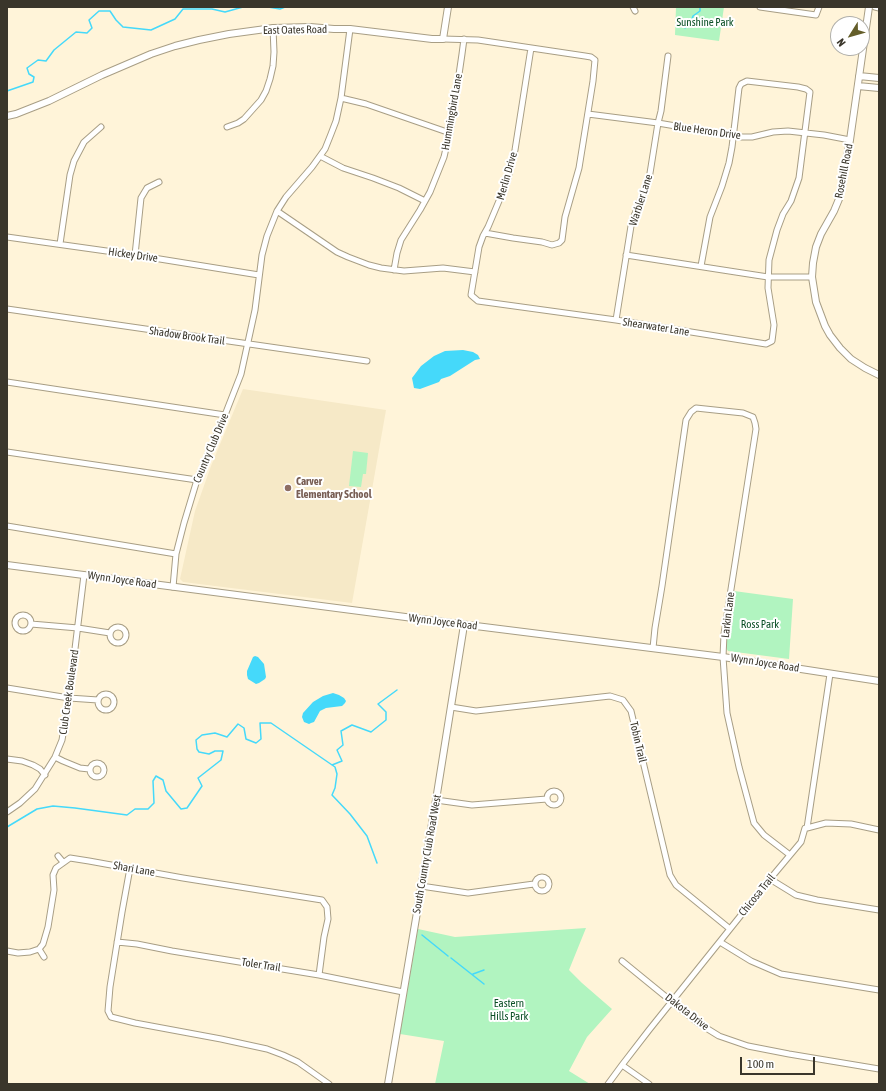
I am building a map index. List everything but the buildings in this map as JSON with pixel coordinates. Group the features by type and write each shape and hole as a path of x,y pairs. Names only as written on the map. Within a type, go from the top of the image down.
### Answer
{"street":[{"path":"443,39 448,7"},
{"path":"760,7 816,15 819,7"},
{"name":"Rosehill Road","path":"869,7 850,140 839,199 816,247 812,277 816,302 822,321 830,335 851,359 879,375"},
{"path":"875,7 879,8"},
{"name":"East Oates Road","path":"7,116 49,101 151,54 175,46 230,34 273,28 310,27 350,29 432,39 478,40 591,57 595,60 595,72 588,114"},
{"path":"227,127 244,119 261,100 266,91 273,66 273,28"},
{"name":"Country Club Drive","path":"173,587 176,554 184,523 198,480 240,374 255,310 262,255 271,223 286,197 325,149 336,122 341,98 350,29"},
{"name":"Hummingbird Lane","path":"394,270 397,253 403,235 425,201 439,170 450,134 464,39"},
{"name":"Merlin Drive","path":"474,298 471,295 479,247 499,204 507,182 515,150 531,48"},
{"name":"Warbler Lane","path":"616,320 626,255 634,216 650,173 661,111 668,56"},
{"path":"859,76 879,78"},
{"path":"701,266 710,217 727,171 734,135 739,88 741,84 747,81 798,87 806,89 810,92 799,178 791,201 783,214 772,245 768,276"},
{"path":"858,86 879,88"},
{"path":"341,98 366,104 450,134"},
{"path":"485,233 552,245 559,243 562,240 565,217 580,168 588,114"},
{"name":"Blue Heron Drive","path":"588,114 752,137 781,131 804,132 850,140"},
{"path":"60,244 70,175 74,161 84,142 101,127"},
{"path":"320,156 343,168 386,183 425,201"},
{"path":"135,255 141,198 147,188 158,182"},
{"path":"277,211 338,252 369,265 394,270 409,271 443,268 475,272"},
{"name":"Hickey Drive","path":"7,237 135,255 259,275"},
{"path":"626,255 768,276 812,277"},
{"name":"Shearwater Lane","path":"474,298 478,300 766,344 772,342 774,325 768,276"},
{"name":"Shadow Brook Trail","path":"7,310 367,361"},
{"path":"7,382 225,415"},
{"name":"Larkin Lane","path":"653,648 686,420 691,412 696,408 744,413 753,418 756,429 724,634 723,657 729,720 739,767 754,822 764,835 790,855"},
{"path":"7,452 198,480"},
{"path":"7,526 176,554"},
{"name":"Wynn Joyce Road","path":"7,565 464,625 723,657 879,681"},
{"name":"Club Creek Boulevard","path":"7,812 35,789 55,757 62,740 69,698 84,575"},
{"path":"31,624 78,628 110,633"},
{"name":"South Country Club Road West","path":"388,1084 464,625"},
{"name":"Chicosa Trail","path":"608,1084 672,1001 801,842 805,828 807,828 830,674"},
{"path":"7,688 69,698 98,700"},
{"name":"Tobin Trail","path":"451,707 476,711 610,696 623,700 631,711 670,875 676,884 730,929"},
{"path":"55,757 80,768 89,769"},
{"path":"7,759 22,761 33,765 45,775"},
{"path":"436,800 472,805 547,799"},
{"path":"807,828 826,823 851,824 879,830"},
{"path":"7,951 18,953 30,952 38,949 43,944 48,927 54,890 53,875 56,868 63,862 58,856"},
{"name":"Shari Lane","path":"63,862 70,858 322,900 327,907 328,919 319,975"},
{"path":"130,868 117,942 108,1011 111,1017 267,1049 298,1062 329,1084"},
{"path":"770,879 796,895 879,910"},
{"path":"421,886 468,893 534,884"},
{"name":"Toler Trail","path":"117,942 137,944 319,975 403,992"},
{"path":"720,942 751,961 781,974 879,990"},
{"path":"38,949 44,958"},
{"name":"Dakota Drive","path":"622,961 698,1023 719,1036 748,1046 879,1069"},
{"path":"622,1065 649,1084"}],"shaded area":[{"name":"Carver Elementary School","path":"243,389 386,410 352,603 183,582 180,579 195,511 211,466"}],"green space":[{"name":"Sunshine Park","path":"676,7 724,7 719,41 675,35"},
{"path":"353,451 368,453 366,474 363,474 361,487 349,486"},
{"name":"Ross Park","path":"734,591 793,599 789,659 728,651 726,648"},
{"name":"Eastern Hills Park","path":"586,928 569,970 612,1009 587,1037 569,1071 590,1084 435,1084 444,1041 400,1034 418,929 455,937"}],"water":[{"path":"463,350 473,352 478,355 480,359 475,360 450,376 441,379 439,382 420,389 414,388 412,378 421,366 434,356 445,351"},
{"path":"253,657 258,657 264,664 266,677 256,684 248,679 247,675 247,671"},
{"path":"333,693 344,698 346,701 345,703 342,706 326,708 320,711 314,722 309,724 304,722 302,717 303,713 313,702 323,696"}],"waterway":[{"path":"7,91 33,82 34,77 29,74 27,68 38,60 46,61 54,50 76,32 87,33 92,28 89,20 99,11 110,11 123,27 151,30 175,19 183,9 212,9 225,12 243,7"},
{"path":"268,7 280,9 285,7"},
{"path":"685,28 691,22 693,16 700,11 700,7"},
{"path":"332,765 342,761 337,750 343,745 341,731 352,725 371,732 386,720 386,712 378,704 397,690"},
{"path":"7,827 37,809 53,806 127,815 135,809 148,809 154,803 153,781 156,776 163,780 166,791 181,809 187,808 202,786 198,778 221,760 223,751 215,751 209,754 199,752 197,749 196,740 202,735 215,733 227,737 238,724 244,728 246,739 256,743 261,739 260,723 271,723 335,767 337,774 335,788 332,795 350,814 367,836 377,863"},
{"path":"422,935 448,956"},
{"path":"451,958 484,984"},
{"path":"473,974 484,970"}],"place":[{"name":"Carver Elementary School","path":"288,488"}]}
